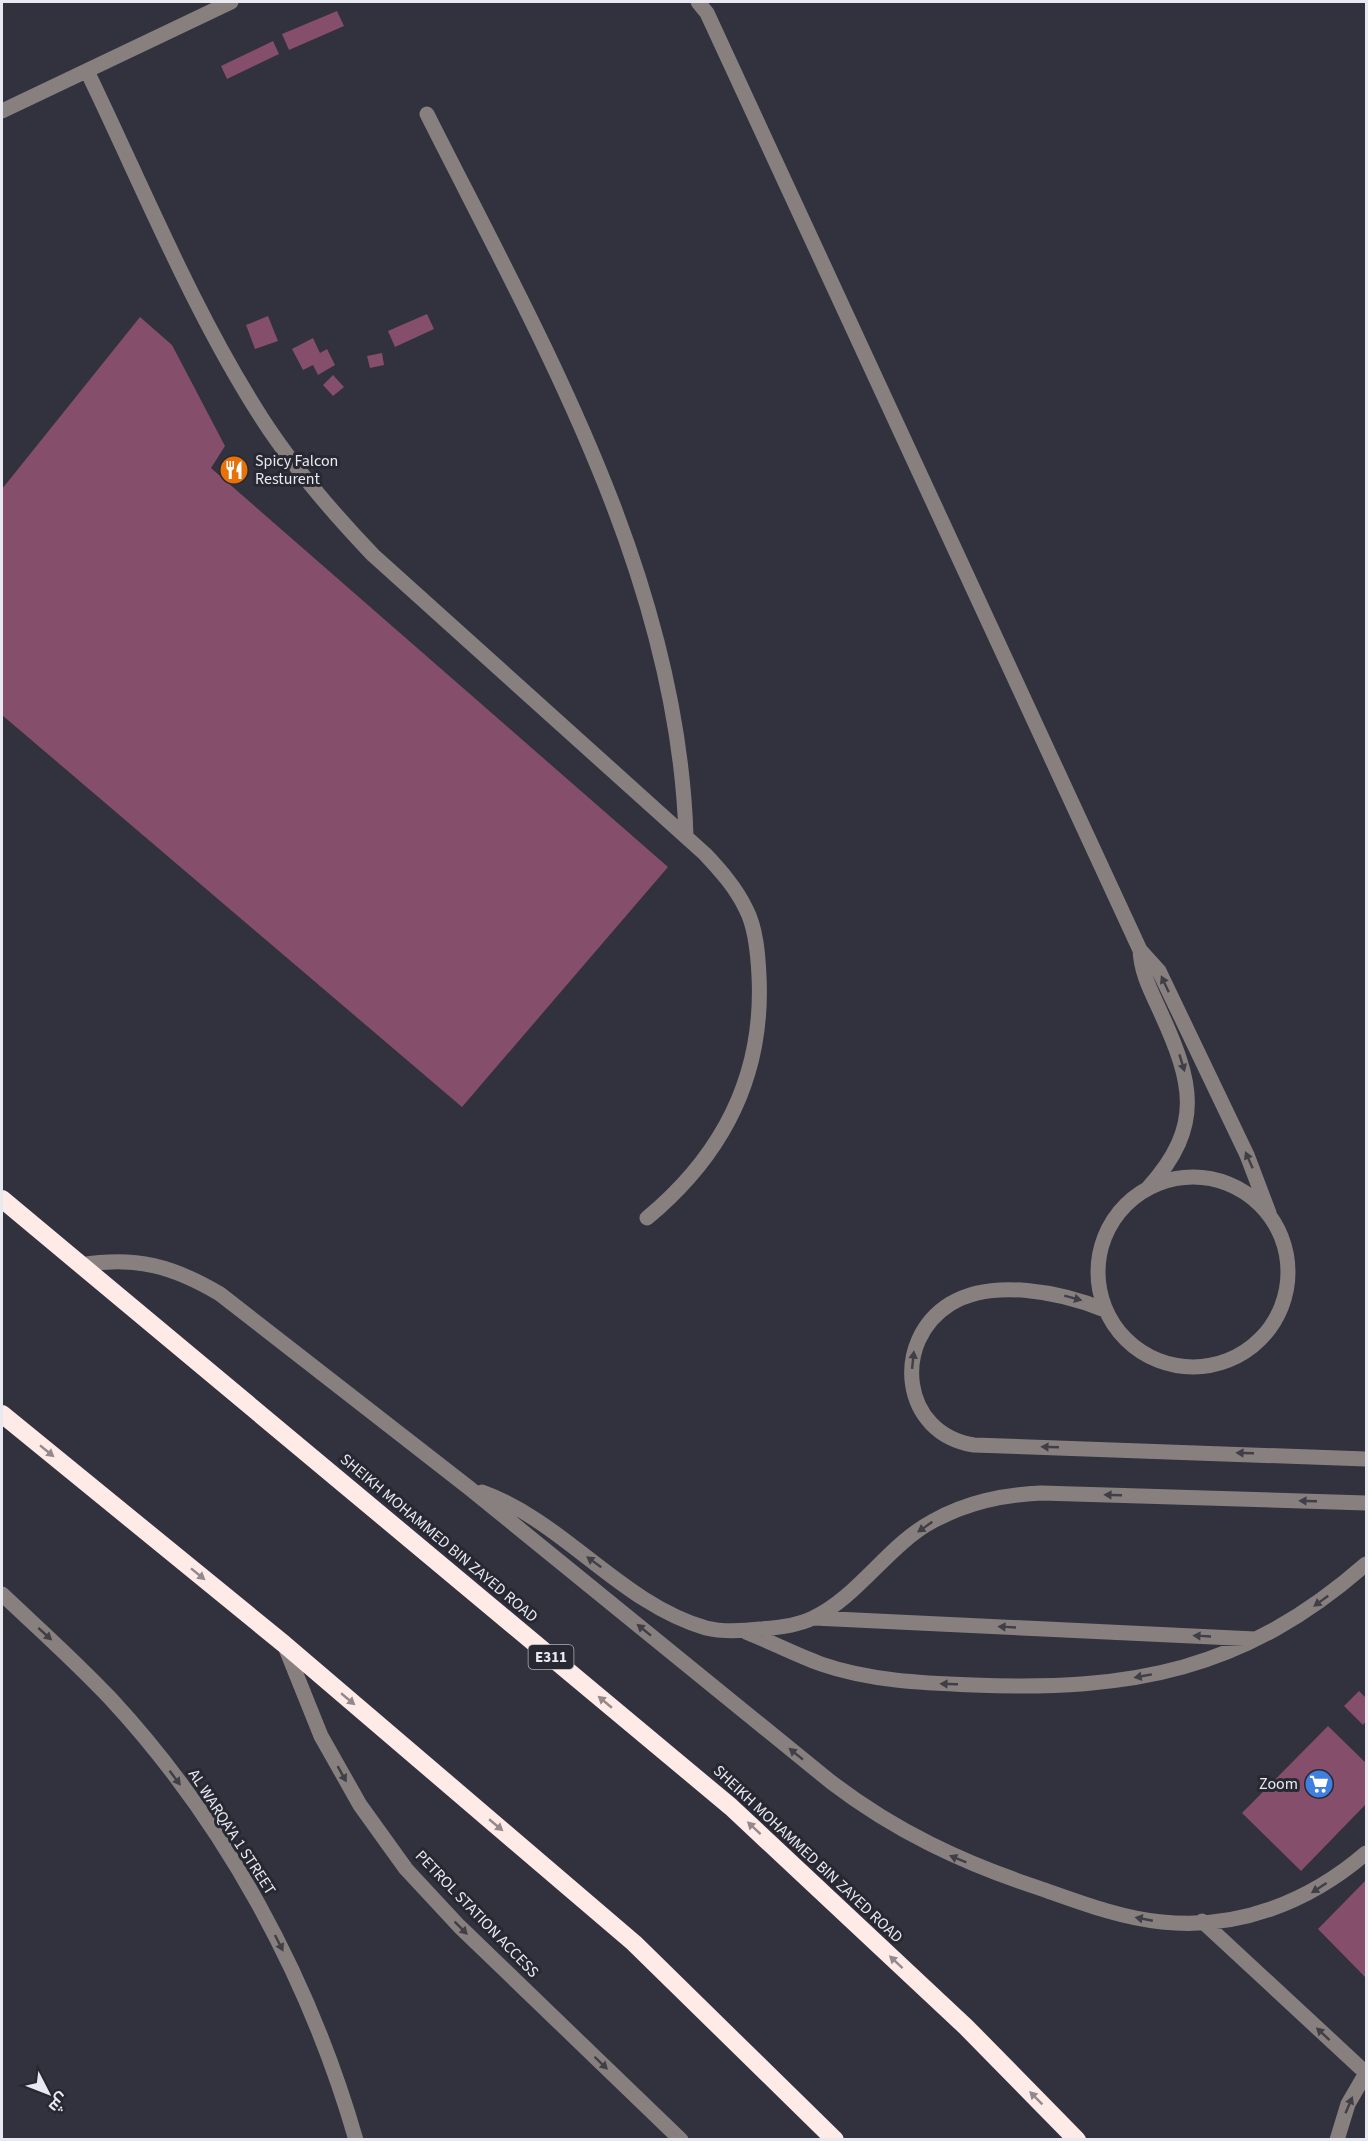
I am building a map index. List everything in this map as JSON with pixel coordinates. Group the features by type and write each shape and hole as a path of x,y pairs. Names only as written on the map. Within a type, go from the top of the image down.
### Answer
{"highway":[{"name":"SHEIKH MOHAMMED BIN ZAYED ROAD","path":"2,1199 731,1807 966,2027 1077,2139"},
{"path":"2,1414 284,1644 634,1943 836,2139"}],"street":[{"path":"2,111 231,2"},
{"path":"703,5 1140,950 1159,971 1247,1155 1270,1215 1284,1243 1288,1275 1281,1306 1265,1334 1240,1355 1210,1366 1178,1366 1168,1363 1148,1356 1122,1337 1105,1310 1098,1282 1100,1254 1106,1236 1126,1204 1148,1188 1170,1161 1184,1131 1188,1086 1179,1053 1141,969 1140,950"},
{"path":"87,71 227,359 262,418 296,466 333,512 373,555 686,836 722,873 747,911 759,967 760,999 758,1031 742,1092 712,1149 693,1174 647,1218"},
{"path":"427,114 573,406 622,530 660,652 671,702 685,792 686,836"},
{"path":"1148,1188 1180,1177 1214,1178 1245,1192 1270,1215"},
{"path":"81,1265 111,1260 153,1264 192,1277 220,1294 468,1487 831,1782 863,1807 904,1833 992,1873 1115,1913 1162,1922 1202,1922 1238,1918 1278,1909 1314,1892 1366,1853"},
{"path":"1105,1310 1060,1295 1013,1290 978,1293 950,1304 927,1324 913,1352 911,1382 920,1411 936,1431 958,1443 974,1445 1366,1459"},
{"path":"468,1487 493,1496 527,1514 647,1602 675,1618 709,1629 743,1631 786,1627 814,1618 847,1593 900,1545 931,1522 966,1506 1003,1495 1041,1493 1366,1503"},
{"path":"743,1631 822,1664 880,1678 940,1684 1080,1686 1173,1671 1261,1639 1320,1602 1366,1564"},
{"name":"AL WARQA'A 1 STREET","path":"2,1594 111,1699 195,1804 232,1860 266,1918 296,1978 322,2040 356,2139"},
{"path":"814,1618 1261,1639"},
{"name":"PETROL STATION ACCESS","path":"284,1644 321,1736 360,1805 406,1869 459,1926 681,2139"},
{"path":"1202,1922 1366,2073 1348,2104 1337,2139"}],"building":[{"path":"337,11 344,26 289,50 282,34"},
{"path":"273,41 279,54 227,79 221,66"},
{"path":"427,314 434,329 395,347 388,331"},
{"path":"268,316 278,341 255,349 246,325"},
{"path":"140,317 172,345 225,446 211,468 668,867 462,1107 2,715 2,489"},
{"path":"313,338 320,353 327,349 335,365 318,375 313,365 303,370 292,349"},
{"path":"382,353 384,365 370,368 367,356"},
{"path":"333,375 344,387 333,396 323,385"},
{"path":"1359,1691 1366,1698 1366,1721 1363,1725 1344,1706"},
{"name":"Zoom","path":"1328,1726 1366,1763 1366,1804 1301,1871 1242,1813"},
{"path":"1366,1880 1366,1978 1318,1929"}],"place":[{"name":"Spicy Falcon Resturent","path":"234,470"},
{"name":"Zoom","path":"1319,1784"}]}
